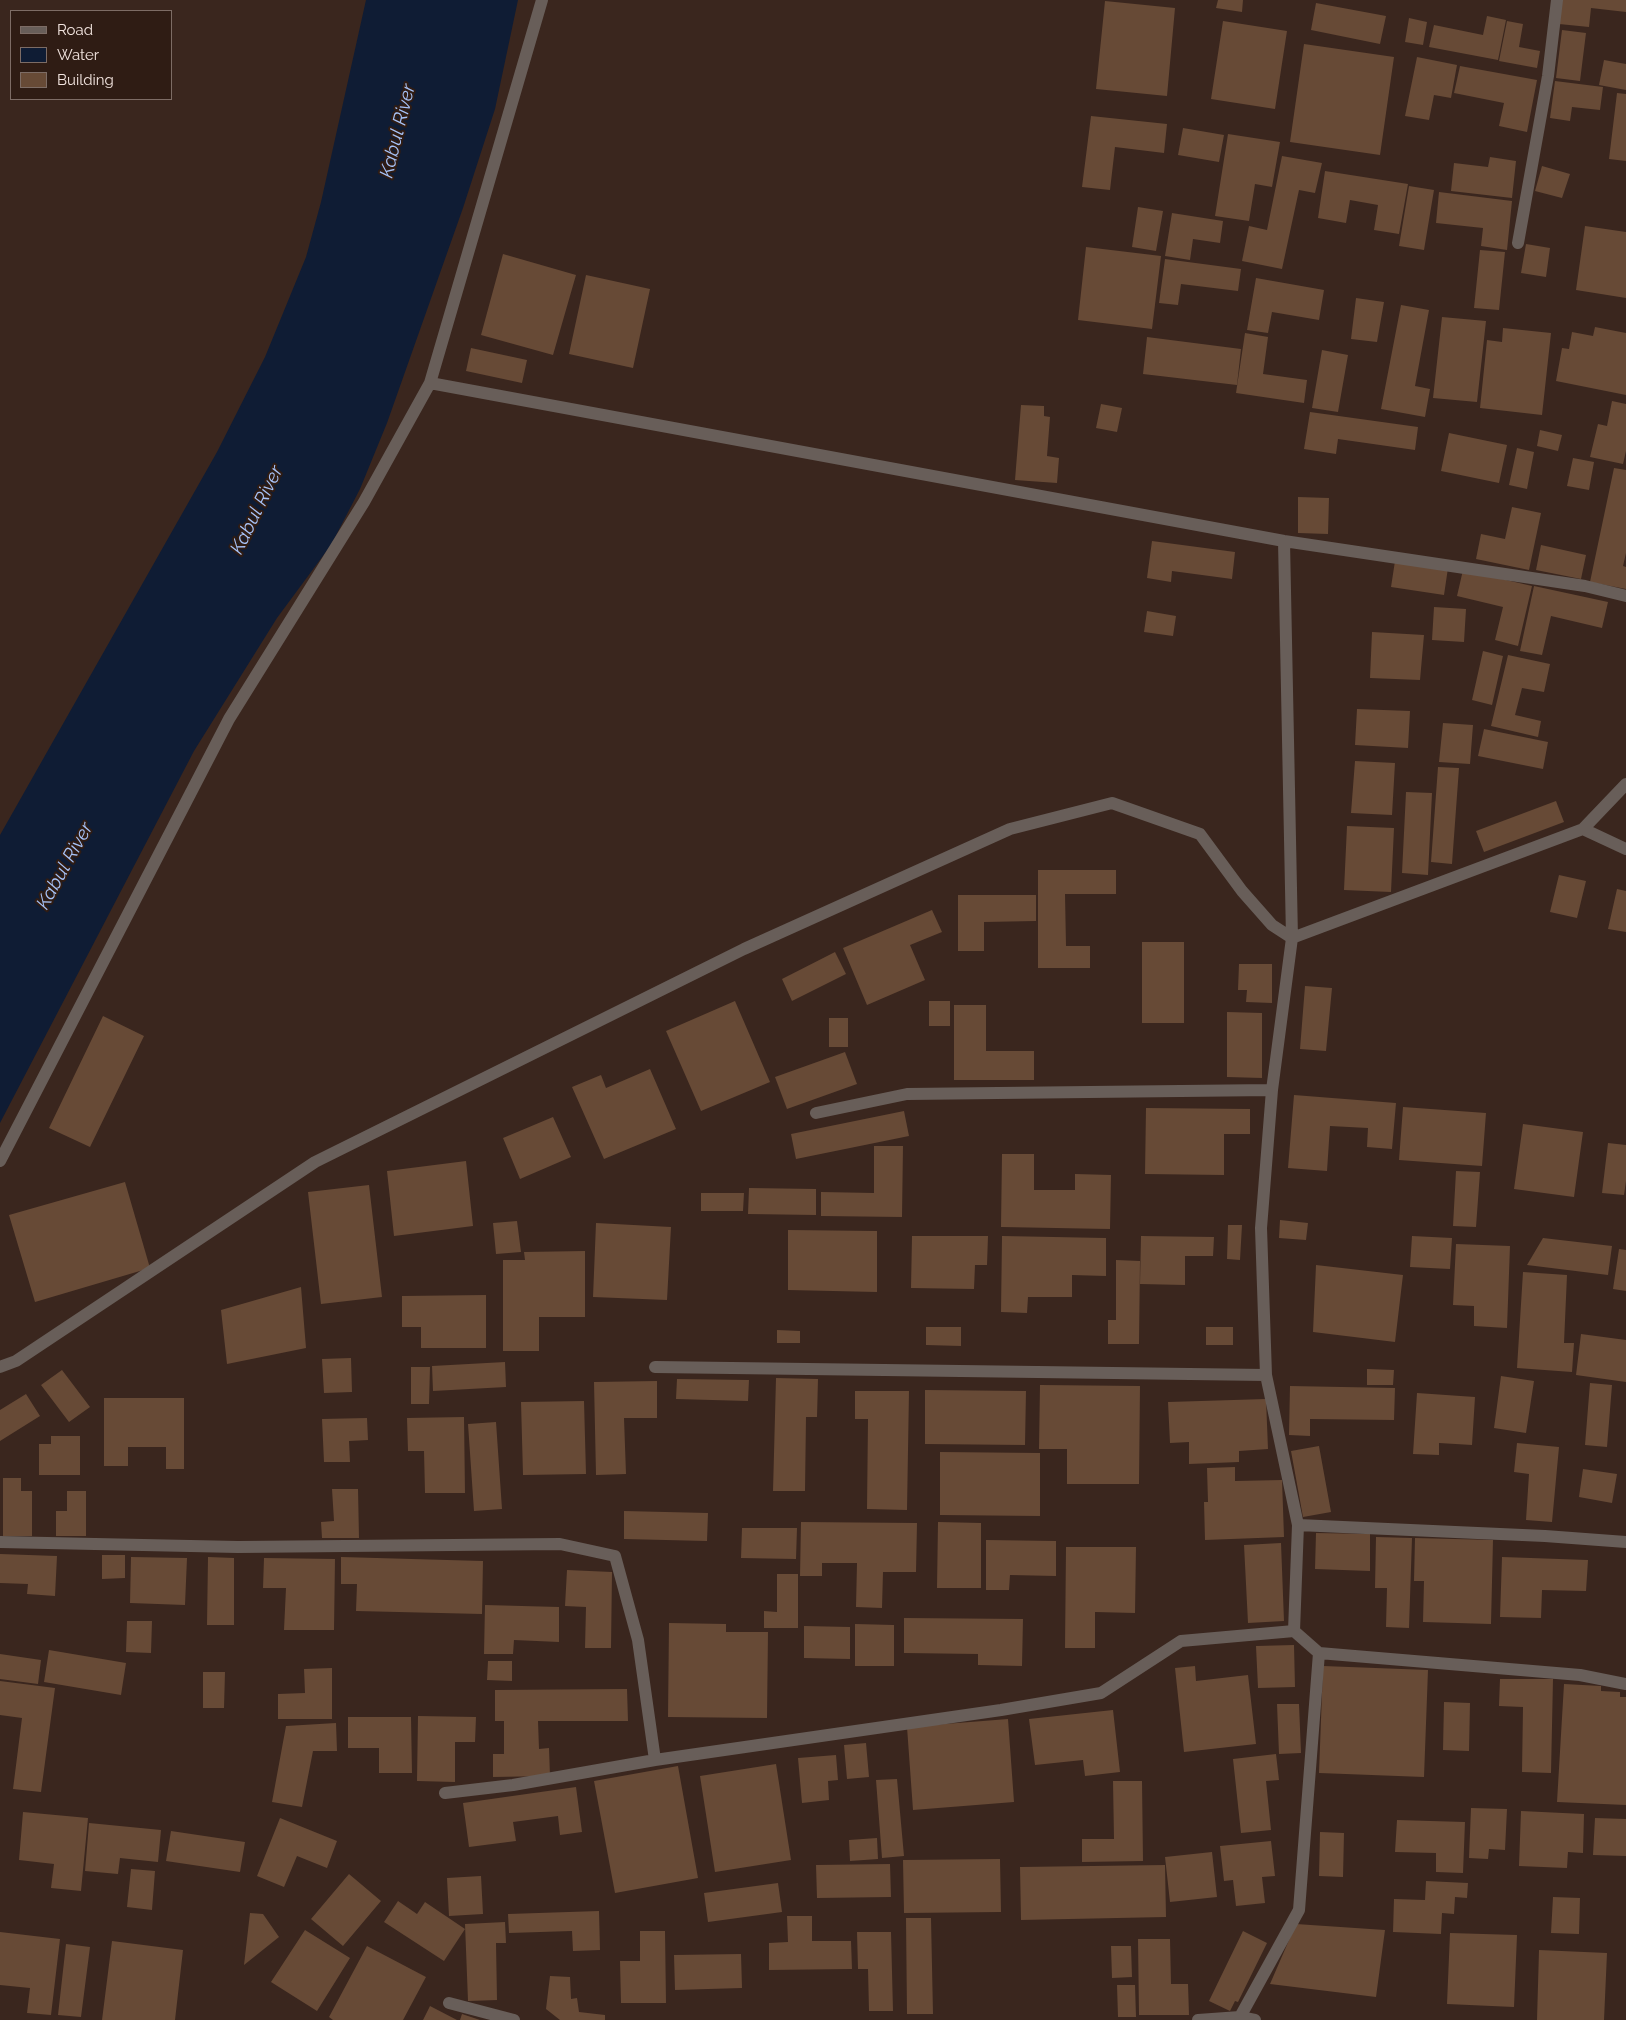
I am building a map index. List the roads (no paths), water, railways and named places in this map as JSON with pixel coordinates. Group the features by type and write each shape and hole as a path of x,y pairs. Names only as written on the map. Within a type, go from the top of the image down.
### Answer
{"street":[{"path":"0,1161 228,719 364,502 430,383 542,0"},
{"path":"1518,243 1548,76 1557,0"},
{"path":"430,383 1284,541 1585,586 1626,596"},
{"path":"1284,541 1292,938 1272,1090 1261,1228 1266,1375 1298,1525 1294,1631"},
{"path":"1292,938 1582,829 1626,784"},
{"path":"0,1367 16,1361 315,1162 744,949 1010,829 1112,803 1200,834 1242,891 1272,925 1292,938"},
{"path":"1582,829 1626,850"},
{"path":"816,1113 907,1094 1272,1090"},
{"path":"655,1367 1266,1375"},
{"path":"1298,1525 1544,1536 1626,1542"},
{"path":"0,1542 238,1546 560,1544 615,1556 638,1640 655,1760"},
{"path":"445,1794 513,1785 655,1760 1001,1710 1101,1693 1181,1641 1294,1631 1319,1653 1580,1675 1626,1684"},
{"path":"1240,2018 1299,1910 1319,1653"},
{"path":"449,2003 514,2020"},
{"path":"1198,2020 1240,2018 1255,2020"}],"water":[{"name":"Kabul River","path":"366,0 518,0 495,109 463,208 387,423 360,489 331,545 277,618 194,751 0,1123 0,835 217,452 265,357 306,257 321,202"}]}
